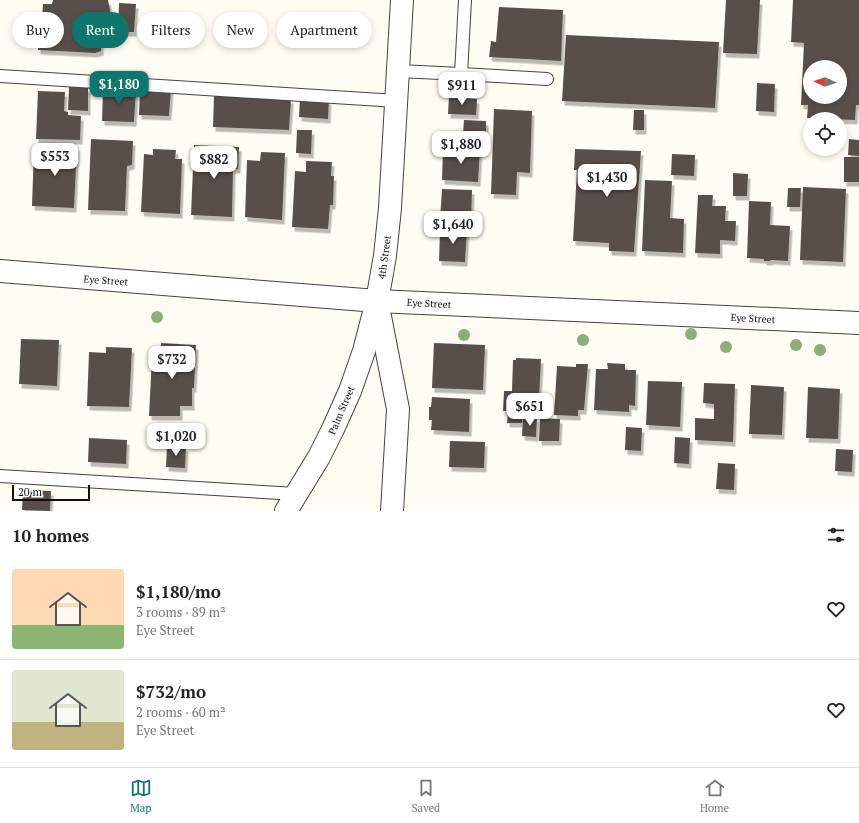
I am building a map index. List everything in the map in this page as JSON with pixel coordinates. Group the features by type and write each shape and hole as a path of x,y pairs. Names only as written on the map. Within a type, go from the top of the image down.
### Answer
{"street":[{"name":"4th Street","path":"392,511 398,409 377,301 385,256 390,208 402,0"},
{"name":"Eye Street","path":"0,271 377,301 859,323"},
{"name":"Palm Street","path":"291,502 319,457 350,391 364,351 377,301"}],"lane":[{"path":"461,74 465,0"},
{"path":"399,71 547,79"},
{"path":"0,76 397,101"},
{"path":"0,476 291,502"}],"building":[{"path":"53,0 108,0 110,12 72,12 72,48 101,48 101,51 95,53 38,50 38,48 64,48 64,12 43,12 43,4 52,4"},
{"path":"726,0 760,0 757,54 723,53"},
{"path":"793,0 859,0 859,105 856,105 855,120 847,120 847,112 807,112 808,105 801,105 803,64 803,104 847,104 847,60 803,60 804,43 791,42"},
{"path":"119,3 136,4 134,32 129,32 129,12 119,12"},
{"path":"499,7 563,10 561,61 489,57 491,41 496,42"},
{"path":"566,35 719,42 715,108 562,101"},
{"path":"757,83 775,84 774,112 756,111"},
{"path":"69,87 88,88 88,111 68,110"},
{"path":"140,88 171,89 169,116 139,115"},
{"path":"103,89 136,90 134,122 102,121"},
{"path":"38,91 65,92 64,111 68,112 68,115 81,116 80,140 36,139"},
{"path":"214,96 291,99 289,130 213,127"},
{"path":"449,97 477,99 476,115 448,114"},
{"path":"300,98 329,100 328,119 299,117"},
{"path":"494,109 532,111 530,173 517,172 516,195 491,194"},
{"path":"634,110 644,110 644,130 633,130"},
{"path":"464,120 486,121 486,135 463,134"},
{"path":"297,130 312,130 311,154 296,153"},
{"path":"91,139 133,141 132,165 127,166 125,211 88,210"},
{"path":"849,139 859,140 859,156 848,155"},
{"path":"194,145 239,147 238,169 233,169 232,217 191,215"},
{"path":"50,146 77,147 74,208 32,206 34,149 49,149"},
{"path":"474,147 480,148 478,182 442,180 443,149 474,151"},
{"path":"153,149 176,150 175,159 182,159 180,214 141,212 144,154 153,155"},
{"path":"575,149 641,151 634,252 609,251 609,243 573,241 577,170 574,170"},
{"path":"261,152 285,153 282,220 245,217 247,160 260,161"},
{"path":"672,154 695,155 694,176 671,175"},
{"path":"844,157 859,157 859,182 844,182"},
{"path":"306,161 332,162 331,176 334,176 333,205 330,205 328,229 292,227 295,171 306,172"},
{"path":"733,173 748,174 747,196 733,196"},
{"path":"645,180 672,181 670,218 684,219 683,253 642,251"},
{"path":"803,187 846,189 843,262 800,260"},
{"path":"788,188 801,188 800,207 787,207"},
{"path":"442,189 472,190 471,222 440,220"},
{"path":"698,195 713,195 712,206 726,206 725,221 736,221 735,241 720,240 720,254 695,253"},
{"path":"749,201 771,202 770,225 790,226 788,261 764,261 764,259 747,258"},
{"path":"440,229 467,230 465,262 439,261"},
{"path":"21,339 59,340 57,386 19,384"},
{"path":"161,343 196,345 192,406 180,406 180,416 149,416 152,357 160,358"},
{"path":"434,343 485,345 483,390 432,388"},
{"path":"106,347 132,348 129,407 87,406 89,352 106,353"},
{"path":"516,358 541,359 539,399 530,399 530,417 522,417 522,423 507,423 508,411 503,411 504,391 512,391 513,360 516,360"},
{"path":"607,363 625,364 625,370 636,370 635,406 629,405 629,412 594,410 596,369 608,369"},
{"path":"576,364 588,364 584,410 578,410 578,416 554,415 557,366 576,367"},
{"path":"648,381 682,382 680,427 646,425"},
{"path":"704,383 735,384 733,442 695,440 695,418 714,419 714,404 703,403"},
{"path":"751,385 784,387 782,435 749,434"},
{"path":"808,387 840,389 838,439 806,438"},
{"path":"432,397 470,399 469,432 431,430 432,420 429,420 429,407 431,407"},
{"path":"523,417 537,418 536,437 522,436"},
{"path":"540,418 560,419 559,441 539,441"},
{"path":"626,427 642,428 641,451 625,450"},
{"path":"675,437 690,438 689,464 674,463"},
{"path":"89,438 127,440 126,464 88,462"},
{"path":"450,441 485,442 484,468 449,467"},
{"path":"167,446 186,447 185,468 166,467"},
{"path":"836,449 853,450 852,472 835,471"},
{"path":"718,463 735,464 734,490 716,489"},
{"path":"23,490 51,491 50,511 22,510"}]}
